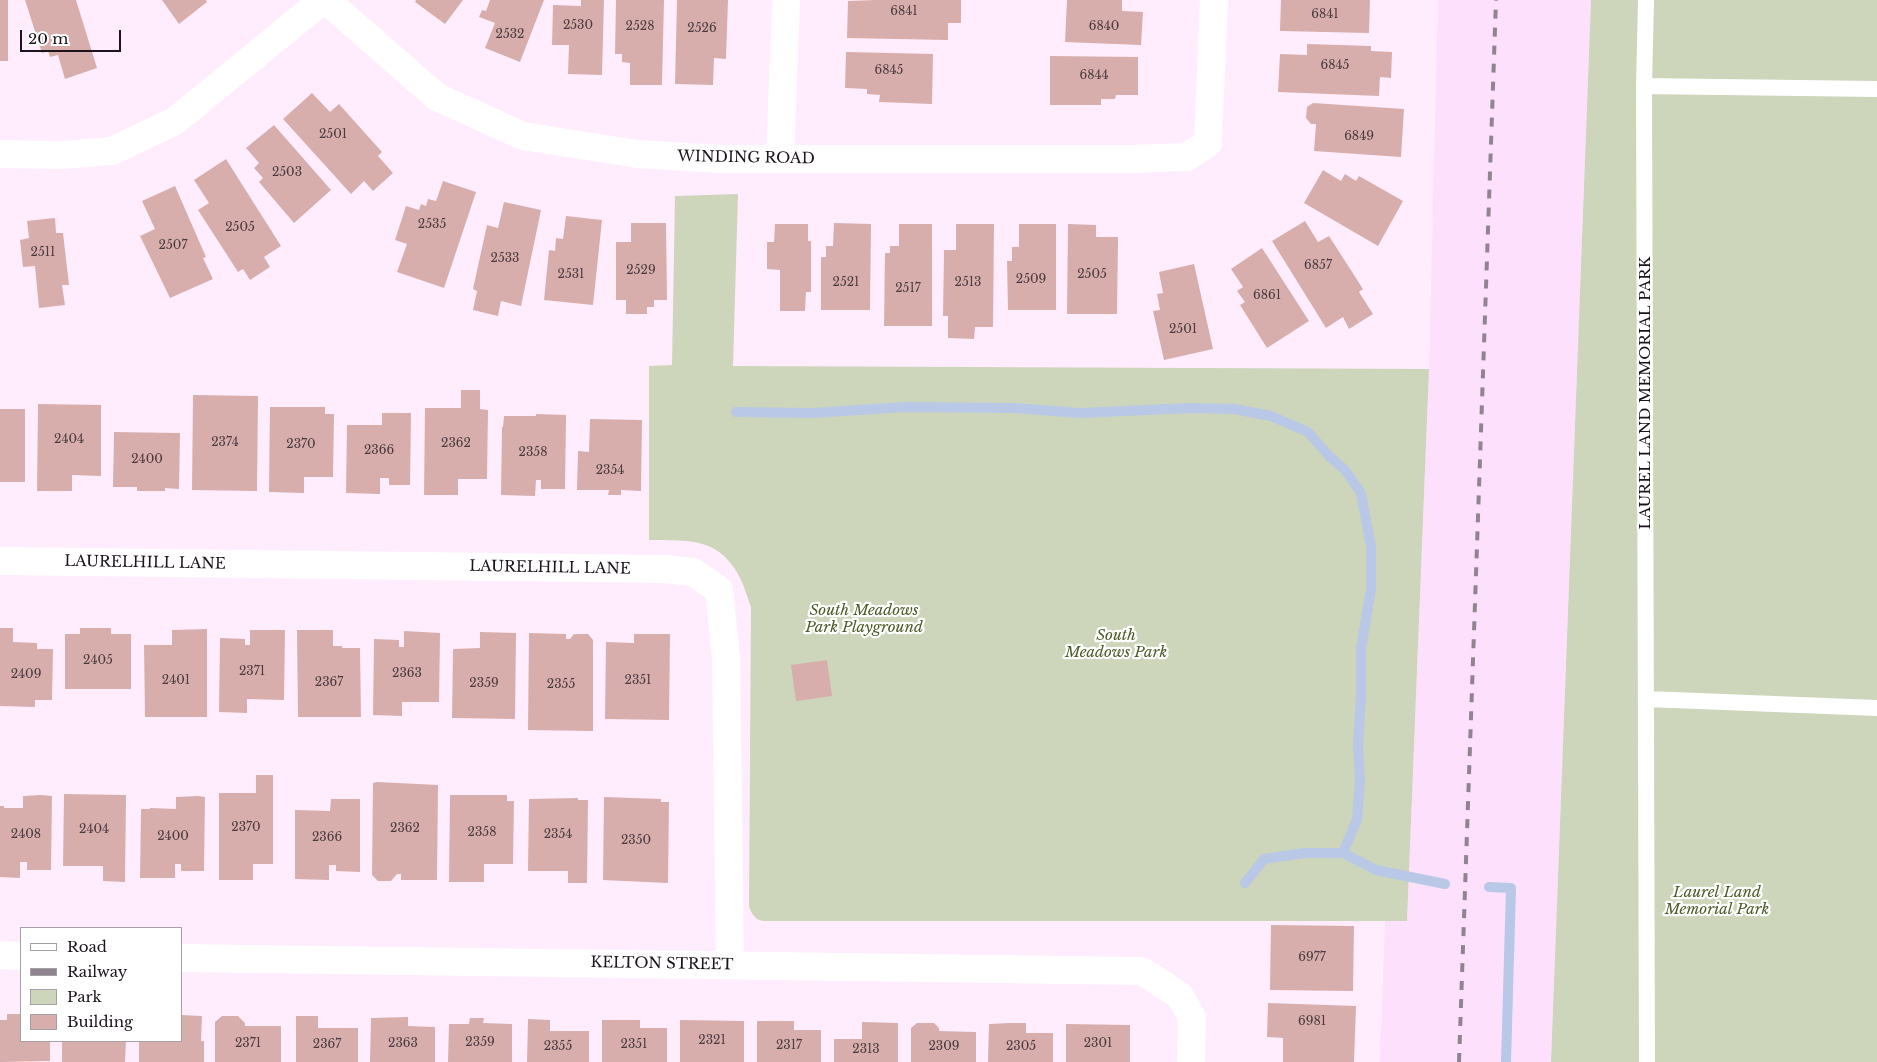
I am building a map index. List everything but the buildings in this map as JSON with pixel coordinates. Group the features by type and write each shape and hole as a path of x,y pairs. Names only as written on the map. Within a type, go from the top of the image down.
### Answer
{"street":[{"path":"0,154 63,155 112,152 175,121 322,0"},
{"name":"WINDING ROAD","path":"326,0 437,97 523,136 637,154 720,159 1132,159 1188,156 1208,142 1214,0"},
{"path":"780,159 786,0"},
{"name":"LAURELHILL LANE","path":"0,561 665,569 693,572 719,590 726,658 730,965"},
{"path":"0,956 20,956"},
{"name":"KELTON STREET","path":"182,958 1142,971 1179,995 1192,1017 1191,1062"}],"lane":[{"name":"LAUREL LAND MEMORIAL PARK","path":"1646,0 1644,86 1647,1062"},
{"path":"1644,86 1877,89"},
{"path":"1647,699 1877,708"}],"shaded area":[{"path":"1438,0 1591,0 1551,1062 1380,1062 1385,921 1407,921 1429,369"}],"green space":[{"name":"Laurel Land Memorial Park","path":"1591,0 1877,0 1877,1062 1551,1062"},
{"name":"South Meadows Park","path":"738,194 733,366 1429,369 1407,921 763,921 754,916 749,906 751,607 738,574 720,553 700,543 676,540 649,540 649,366 672,365 675,196"}],"waterway":[{"path":"736,412 813,413 905,407 1015,408 1080,413 1190,408 1234,409 1271,416 1308,432 1329,456 1345,470 1361,493 1371,547 1371,589 1361,648 1358,745 1360,781 1357,819 1343,853"},
{"path":"1245,883 1264,859 1305,853 1343,853 1376,870 1445,884"},
{"path":"1489,887 1511,888 1506,1062"}],"railway":[{"path":"1459,1062 1496,0"}],"park label":[{"name":"South Meadows Park Playground","path":"864,620"}]}
